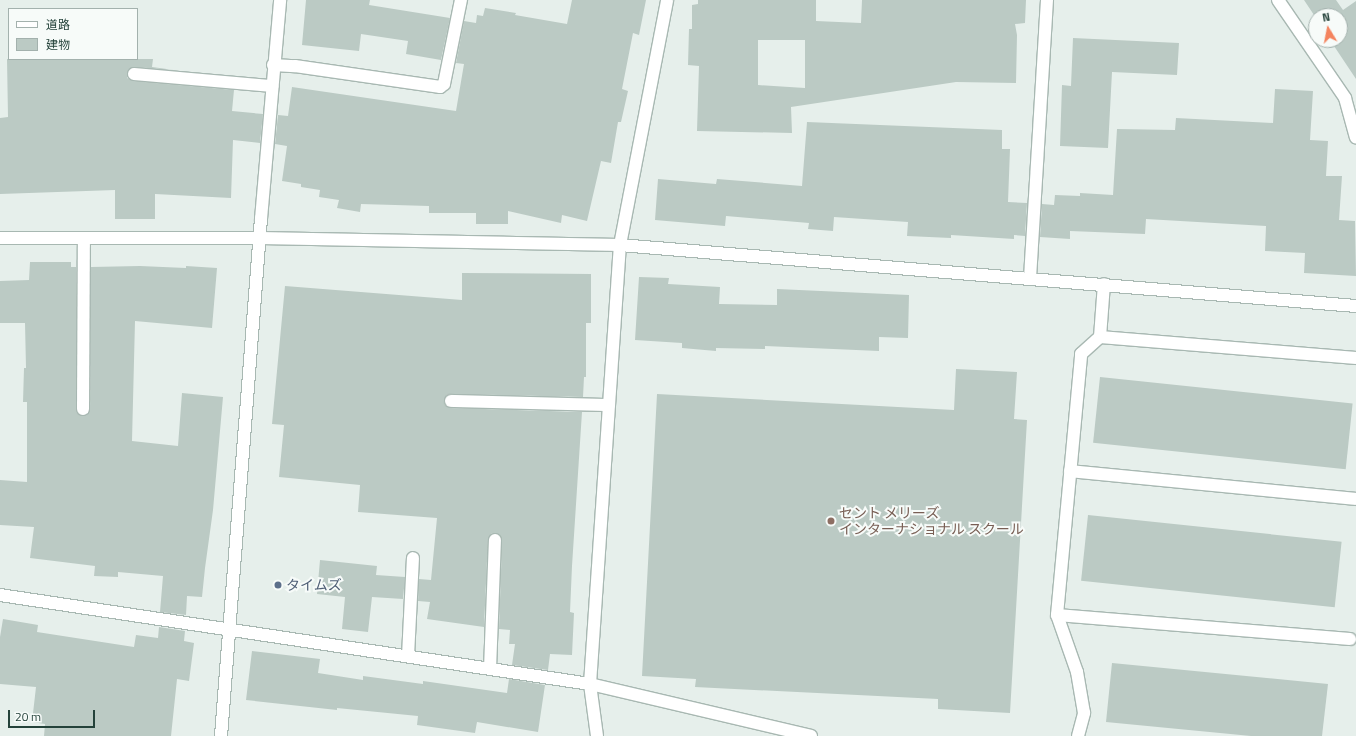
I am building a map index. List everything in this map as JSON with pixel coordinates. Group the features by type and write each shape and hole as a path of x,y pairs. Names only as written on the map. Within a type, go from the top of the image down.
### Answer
{"street":[{"path":"221,736 273,65 280,0"},
{"path":"273,65 295,66 440,87 444,84 461,0"},
{"path":"597,736 590,684 620,245 667,0"},
{"path":"1030,278 1047,0"},
{"path":"1278,0 1345,98 1356,138"},
{"path":"134,74 272,86"},
{"path":"0,238 260,238 620,245 1356,306"},
{"path":"83,409 84,238"},
{"path":"1078,736 1084,713 1083,706 1077,672 1057,615 1081,354 1100,337 1104,284"},
{"path":"1100,337 1356,358"},
{"path":"451,401 609,405"},
{"path":"1070,471 1356,499"},
{"path":"490,669 495,540"},
{"path":"408,656 413,558"},
{"path":"0,595 230,628 590,684 811,736"},
{"path":"1057,615 1350,639"}],"building":[{"path":"306,0 370,0 369,5 450,18 441,60 406,54 408,41 361,34 359,51 302,45"},
{"path":"572,0 646,0 639,35 633,33 622,89 628,91 621,122 618,122 611,163 601,161 587,221 562,215 561,223 508,211 508,224 476,224 476,213 429,213 429,206 361,204 360,212 337,208 339,200 319,197 320,190 301,187 301,184 282,181 287,146 275,144 278,115 288,116 292,87 456,111 464,64 456,63 464,21 476,23 477,15 483,16 485,8 567,24"},
{"path":"698,0 816,0 816,21 861,23 862,0 1026,0 1025,23 1015,24 1017,35 1016,83 956,82 791,107 792,133 697,131 699,66 688,65 689,29 692,29 692,5 698,4","holes":["758,40 805,40 805,88 758,85"]},
{"path":"1304,0 1336,0 1342,8 1309,8"},
{"path":"1356,1 1356,79 1335,48 1348,48 1348,8 1346,8"},
{"path":"1073,38 1179,43 1177,75 1112,72 1108,148 1060,146 1062,85 1071,86"},
{"path":"7,59 153,59 152,67 174,70 134,67 128,70 127,78 133,81 234,90 232,111 263,114 260,143 233,140 231,198 155,194 155,219 115,219 115,190 0,194 0,118 8,117"},
{"path":"1275,89 1313,91 1310,140 1328,141 1326,176 1342,176 1339,220 1355,221 1356,276 1304,273 1305,253 1265,251 1266,226 1146,219 1145,234 1070,231 1070,239 1040,237 1042,204 1054,205 1055,195 1080,196 1080,193 1113,195 1117,129 1175,130 1176,118 1273,123"},
{"path":"807,122 1002,130 1002,149 1010,149 1008,202 1027,203 1025,236 1014,235 1014,239 951,235 951,238 907,236 908,222 834,217 833,231 808,229 809,223 726,216 725,226 655,220 658,179 716,184 717,179 802,186"},
{"path":"30,262 71,262 71,267 76,267 76,409 77,413 83,416 87,415 90,409 91,267 140,266 186,268 186,266 217,268 212,328 135,321 132,441 178,446 182,393 223,397 213,510 202,597 187,596 186,615 160,612 163,576 118,572 118,577 94,576 95,566 30,558 34,527 0,525 0,480 27,482 27,402 23,402 24,368 26,368 25,323 0,323 0,281 29,280"},
{"path":"462,273 591,274 591,323 586,323 586,377 584,377 583,397 451,394 447,395 444,400 445,405 451,408 582,412 570,612 574,613 572,655 550,654 548,670 512,665 515,644 509,644 510,630 499,629 502,540 499,534 492,533 488,539 484,627 427,619 430,602 418,601 419,579 431,580 437,518 358,512 360,485 279,477 284,425 272,424 285,286 462,300"},
{"path":"639,277 669,278 668,284 720,287 719,304 777,305 777,289 909,295 908,338 879,337 879,351 765,346 765,349 716,348 716,351 682,348 682,343 635,340"},
{"name":"セント メリーズ インターナショナル スクール","path":"956,369 1017,372 1014,419 1027,420 1010,713 938,709 938,699 695,687 696,679 642,676 657,394 954,410"},
{"path":"1100,377 1353,404 1346,469 1093,443"},
{"path":"1088,515 1342,542 1335,607 1081,581"},
{"path":"320,560 377,566 376,575 405,577 403,599 372,597 368,632 342,629 345,597 317,594"},
{"path":"3,619 38,625 37,632 134,647 136,635 158,638 159,627 185,631 184,641 194,643 189,681 177,679 171,736 44,736 45,724 32,722 36,687 0,684 0,637"},
{"path":"252,651 320,659 318,673 363,680 363,676 423,684 423,681 507,693 509,679 545,685 538,732 477,722 475,733 417,725 418,716 337,708 337,710 246,700"},
{"path":"1112,663 1328,684 1322,736 1251,736 1106,722"}],"place":[{"name":"セント メリーズ インターナショナル スクール","path":"831,521"},
{"name":"タイムズ","path":"278,585"}]}
